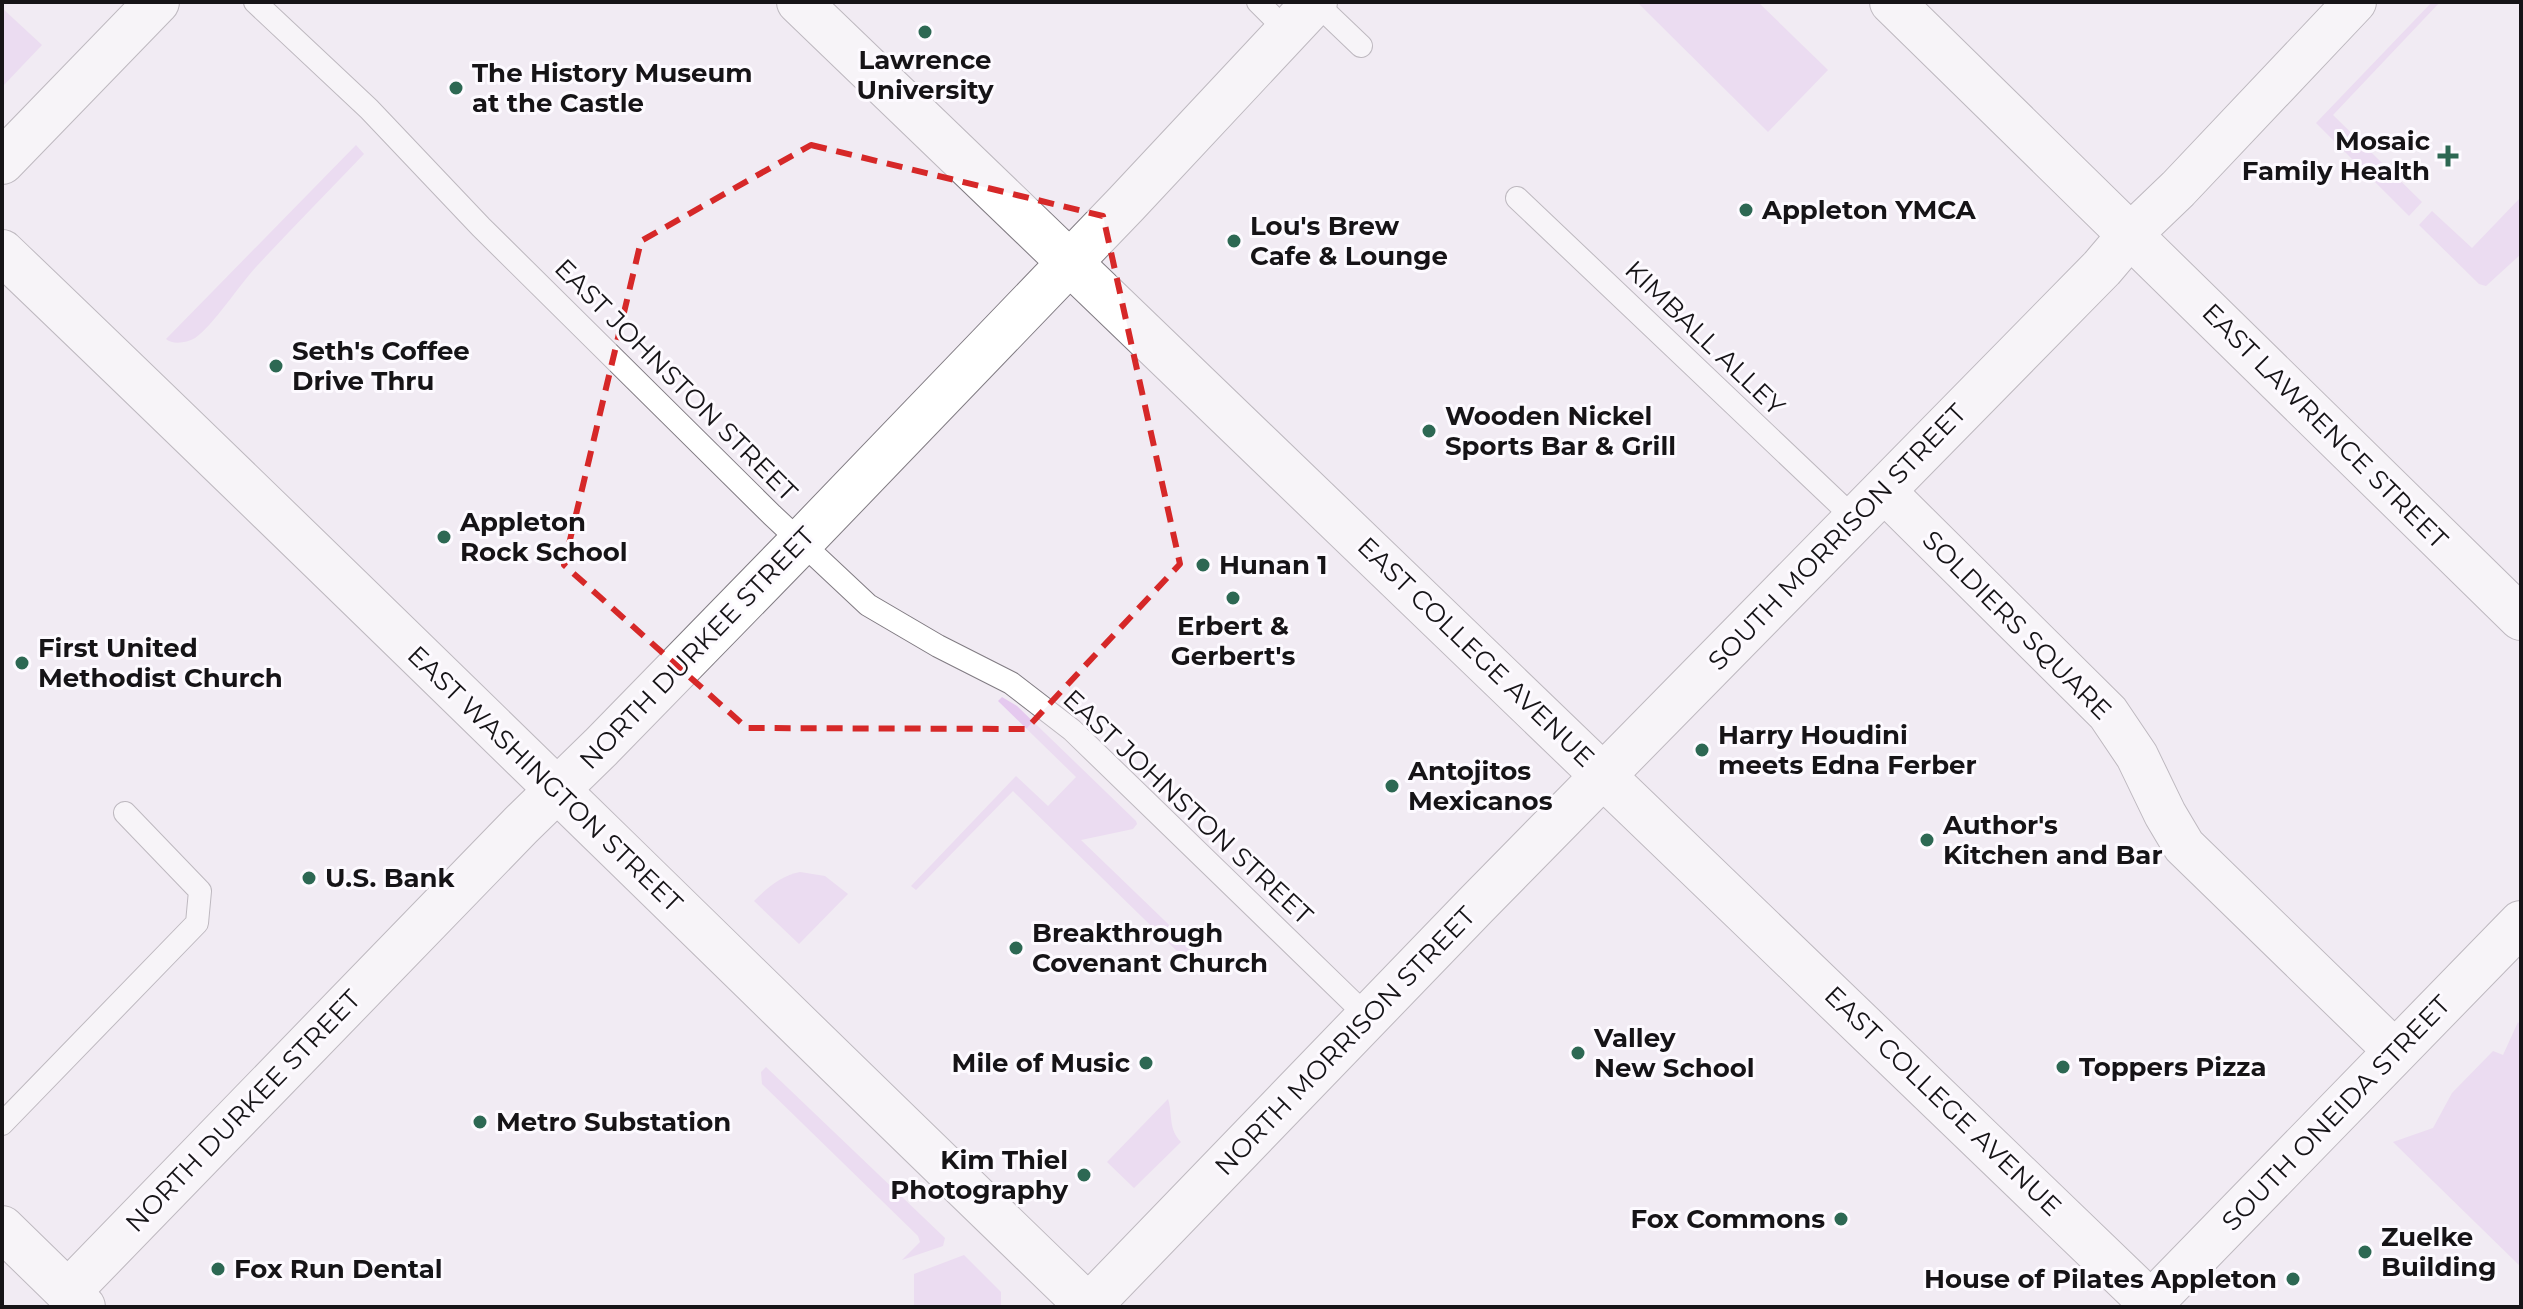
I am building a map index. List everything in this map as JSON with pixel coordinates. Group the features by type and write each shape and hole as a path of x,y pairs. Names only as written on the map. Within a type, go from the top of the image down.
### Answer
{"street":[{"path":"2,162 157,2"},
{"name":"EAST COLLEGE AVENUE","path":"799,2 2153,1305"},
{"name":"EAST LAWRENCE STREET","path":"1892,2 2521,618"},
{"path":"2130,235 2178,189 2355,2"},
{"name":"NORTH DURKEE STREET","path":"68,1302 556,789 801,542 1070,262 1294,10"},
{"name":"SOUTH MORRISON STREET","path":"1604,775 2130,235"},
{"name":"EAST WASHINGTON STREET","path":"2,252 259,497 795,1025 1088,1307"},
{"name":"SOLDIERS SQUARE","path":"1869,504 2108,713 2137,756 2184,846 2396,1052"},
{"name":"NORTH MORRISON STREET","path":"1088,1307 1604,775"},
{"name":"SOUTH ONEIDA STREET","path":"2153,1305 2521,923"},
{"path":"2,1228 68,1302"}],"lane":[{"name":"EAST JOHNSTON STREET","path":"255,2 369,109 481,227 868,605 938,646 1011,683 1072,730 1369,1018"},
{"path":"1294,10 1361,46"},
{"name":"KIMBALL ALLEY","path":"1517,198 1869,504"},
{"path":"2,1124 197,923 200,891 125,813"}],"highlighted area":[{"path":"811,145 1103,216 1180,564 1026,729 747,728 564,565 641,241"}],"shaded area":[{"path":"1637,2 1758,2 1828,70 1768,132"},
{"path":"2432,2 2440,2 2333,115 2422,202 2409,216 2316,123"},
{"path":"2,8 42,45 2,87"},
{"path":"356,145 364,154 256,267 202,332 184,342 166,339"},
{"path":"2521,197 2521,254 2486,286 2479,284 2419,225 2432,211 2472,248"},
{"path":"1002,697 1017,706 1136,821 1133,829 1081,840 1192,947 1183,957 1013,791 916,890 911,886 1016,776 1048,806 1076,777 998,701"},
{"path":"800,872 825,876 848,894 799,944 754,901 781,879"},
{"path":"2518,1022 2521,1026 2521,1267 2393,1142 2433,1128 2452,1093 2493,1051 2503,1055"},
{"path":"766,1067 945,1238 943,1246 902,1260 920,1242 918,1236 762,1084 761,1072"},
{"path":"1168,1099 1172,1127 1181,1142 1134,1188 1107,1162"},
{"path":"964,1255 1001,1292 1001,1307 914,1307 914,1274"}],"place":[{"name":"Lawrence University","path":"925,32"},
{"name":"The History Museum at the Castle","path":"456,88"},
{"name":"Mosaic Family Health","path":"2448,156"},
{"name":"Appleton YMCA","path":"1746,210"},
{"name":"Lou's Brew Cafe & Lounge","path":"1234,241"},
{"name":"Seth's Coffee Drive Thru","path":"276,366"},
{"name":"Wooden Nickel Sports Bar & Grill","path":"1429,431"},
{"name":"Appleton Rock School","path":"444,537"},
{"name":"Hunan 1","path":"1203,565"},
{"name":"Erbert & Gerbert's","path":"1233,598"},
{"name":"First United Methodist Church","path":"22,663"},
{"name":"Harry Houdini meets Edna Ferber","path":"1702,750"},
{"name":"Antojitos Mexicanos","path":"1392,786"},
{"name":"Author's Kitchen and Bar","path":"1927,840"},
{"name":"U.S. Bank","path":"309,878"},
{"name":"Breakthrough Covenant Church","path":"1016,948"},
{"name":"Valley New School","path":"1578,1053"},
{"name":"Mile of Music","path":"1146,1063"},
{"name":"Toppers Pizza","path":"2063,1067"},
{"name":"Metro Substation","path":"480,1122"},
{"name":"Kim Thiel Photography","path":"1084,1175"},
{"name":"Fox Commons","path":"1841,1219"},
{"name":"Zuelke Building","path":"2365,1252"},
{"name":"Fox Run Dental","path":"218,1269"},
{"name":"House of Pilates Appleton","path":"2293,1279"}]}
